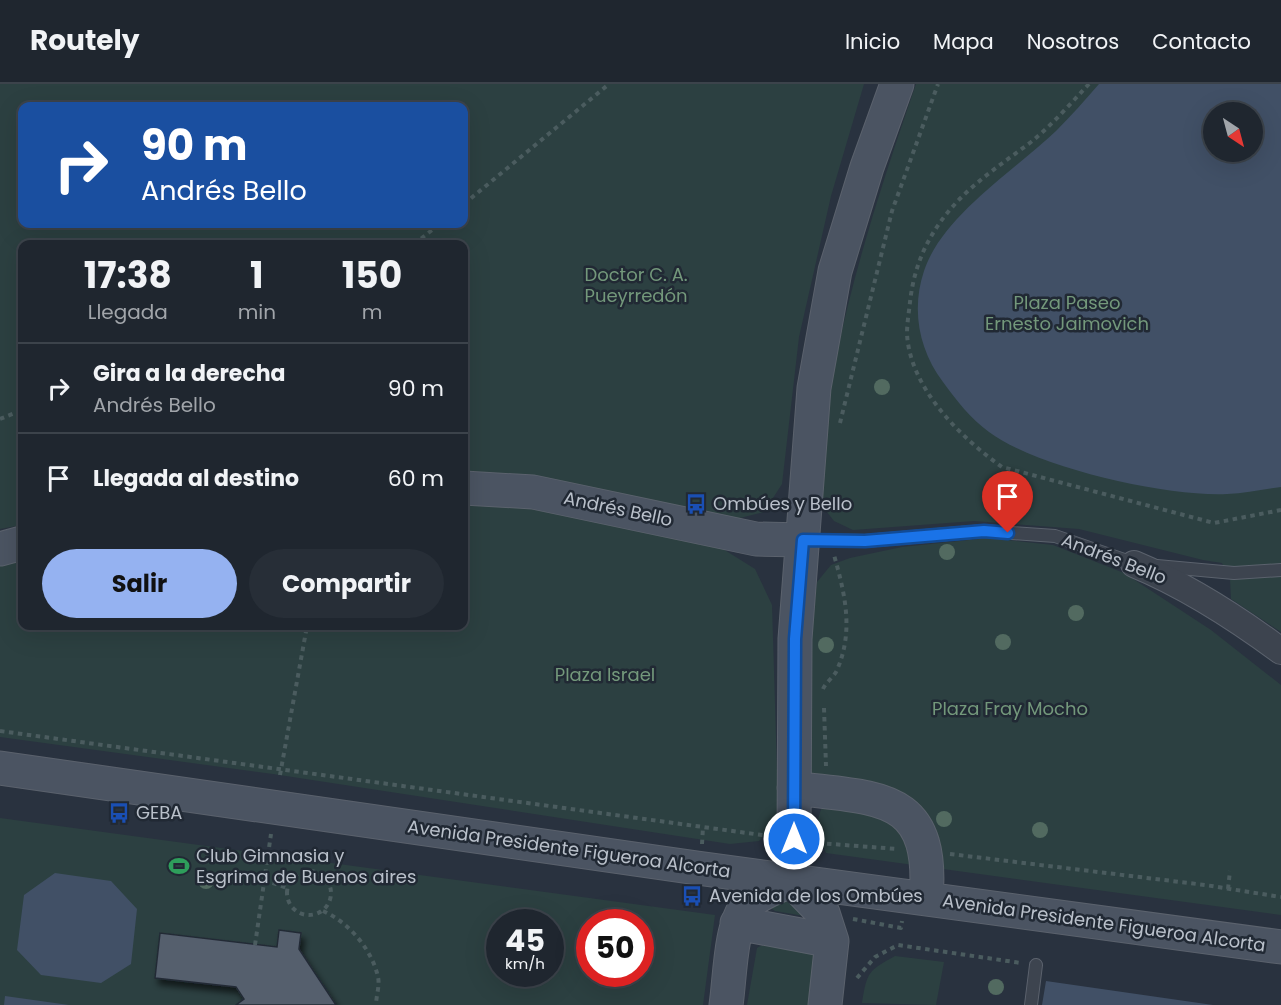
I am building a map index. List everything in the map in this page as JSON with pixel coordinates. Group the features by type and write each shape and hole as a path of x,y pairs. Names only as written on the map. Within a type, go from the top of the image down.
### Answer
{"main road":[{"path":"825,1005 827,927 791,880 794,839 805,789 795,639 816,541 814,388 835,271 867,167 897,84"},
{"name":"Andrés Bello","path":"468,488 533,492 756,539 816,541"},
{"path":"0,549 18,544"},
{"name":"Avenida Presidente Figueroa Alcorta","path":"0,768 278,791 791,880 1281,947"},
{"path":"805,789 871,798 888,804 914,823 921,833 929,867 926,899"},
{"path":"726,1005 737,923 751,901 791,880"},
{"path":"737,923 827,927"}],"street":[{"name":"Andrés Bello","path":"1134,564 1178,584 1244,624 1281,651"}],"lane":[{"name":"Andrés Bello","path":"816,541 865,541 996,532 1055,536 1134,564"},
{"path":"1134,564 1234,573 1281,570"},
{"path":"1031,1005 1036,965"}],"path":[{"path":"468,201 609,84"},
{"path":"840,427 892,211 938,84"},
{"path":"1089,84 1033,140 982,177 949,211 929,237 913,273 907,332 910,351 924,385 947,417 977,449 1002,467 1214,523 1281,510"},
{"path":"419,240 435,228"},
{"path":"0,419 18,412"},
{"path":"805,789 826,767 823,687 837,671 847,640 847,608 816,541"},
{"path":"255,945 278,791 306,630"},
{"path":"0,731 794,839 926,851 1281,897"},
{"path":"311,870 322,874 329,881 332,892 330,903 323,911 313,915 302,914 293,908 287,899 287,888 292,878 301,872 311,870"},
{"path":"1228,889 1230,871"},
{"path":"264,880 287,888"},
{"path":"323,911 342,921 363,945 378,978 376,1005"},
{"path":"827,927 901,928"},
{"path":"856,986 857,976 875,957 898,945 1036,965"}],"green space":[{"name":"Doctor C. A. Pueyrredón","path":"0,84 864,84 831,196 799,337 782,484 764,512 736,519 534,475 468,471 468,240 18,240 18,526 0,529"},
{"name":"Plaza Paseo Ernesto Jaimovich","path":"916,84 1281,84 1281,632 1231,599 1230,579 1222,563 1079,529 974,521 853,530 834,521 820,503 823,439 829,394 848,304 873,215"},
{"name":"Plaza Israel","path":"468,499 528,503 723,549 755,569 772,605 778,804 775,824 759,841 730,844 273,774 0,737 0,559 18,557 18,630 468,630"},
{"name":"Plaza Fray Mocho","path":"988,538 1053,545 1124,573 1211,630 1281,685 1281,915 826,853 815,829 822,806 808,773 811,634 817,582 831,565 850,558 902,547"},
{"name":"Club Gimnasia y Esgrima de Buenos aires","path":"0,818 715,915 703,1005 0,1005"},
{"path":"777,899 805,904 804,916 775,911 770,907"},
{"path":"769,941 805,950 814,956 814,1005 747,1005 757,948"},
{"path":"895,956 944,962 936,1005 862,1003 870,973"}],"water":[{"name":"Plaza Paseo Ernesto Jaimovich","path":"1099,84 1281,84 1281,487 1240,493 1202,494 1138,485 1070,468 1011,445 989,432 964,409 935,370 923,343 918,315 920,286 933,251 946,231 981,195 1073,114"},
{"path":"55,873 111,881 137,909 131,964 101,983 41,975 17,950 24,895"},
{"path":"1046,981 1213,1005 1042,1005"},
{"path":"5,996 69,1005 4,1005"}],"building":[{"path":"279,930 301,933 299,949 336,1005 236,1005 244,999 236,987 155,978 160,933 277,947"}],"place":[{"name":"Ombúes y Bello","path":"696,504"},
{"name":"GEBA","path":"119,813"},
{"name":"Club Gimnasia y Esgrima de Buenos aires","path":"179,866"},
{"name":"Avenida de los Ombúes","path":"692,896"}],"route":[{"path":"794,839 795,639 803,540 865,541 984,531 1008,533"}]}
